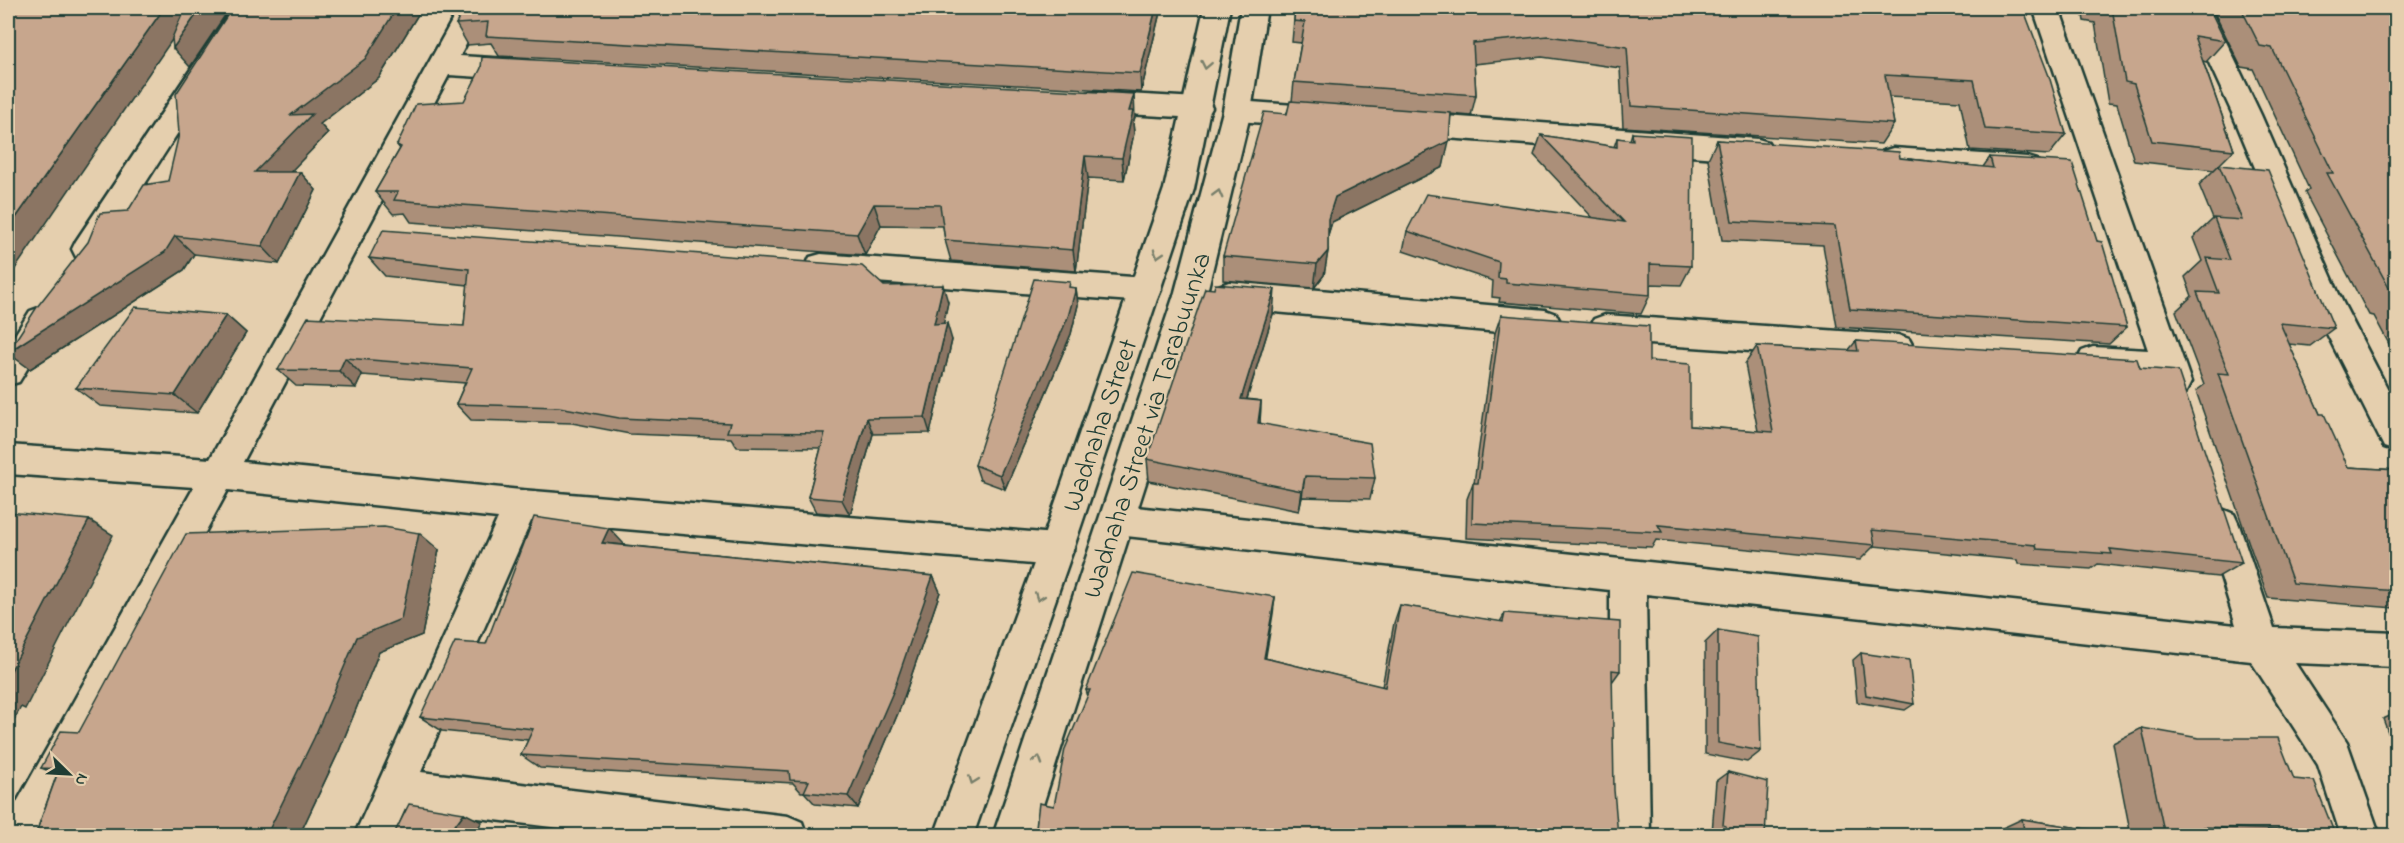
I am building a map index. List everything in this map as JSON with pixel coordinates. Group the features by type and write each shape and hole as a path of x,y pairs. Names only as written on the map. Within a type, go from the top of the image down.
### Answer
{"street":[{"path":"8,372 245,8"},
{"path":"19,836 219,474 364,232 442,65 472,8"},
{"name":"Wadnaha Street","path":"953,836 1056,550 1179,189 1198,108 1217,8"},
{"name":"Wadnaha Street via Tarabuunka","path":"1013,836 1191,292 1238,111 1254,8"},
{"path":"2197,8 2247,115 2327,302 2397,437"},
{"path":"2041,13 2077,170 2169,364 2184,409"},
{"path":"442,65 548,71"},
{"path":"1068,101 1198,108"},
{"path":"1238,111 1332,118"},
{"path":"1379,122 1782,152"},
{"path":"1864,157 2077,170"},
{"path":"790,264 1146,290"},
{"path":"1191,292 1403,312 1766,340 1932,350"},
{"path":"2062,358 2169,364"},
{"path":"8,459 219,474 521,505 1056,550"},
{"path":"2213,499 2261,645 2334,756 2361,836"},
{"path":"373,836 521,505"},
{"path":"1117,520 2261,645 2397,650"},
{"path":"1628,575 1630,836"},
{"path":"394,788 788,836"}],"building":[{"path":"8,8 164,8 8,229"},
{"path":"185,8 201,8 173,48 172,38"},
{"path":"232,8 397,8 365,59 291,115 312,114 255,172 300,172 262,246 175,236 165,252 8,352 37,307 88,242 100,213 128,211 144,185 168,181 179,134 176,94"},
{"path":"465,8 1156,8 1140,73 486,36 488,22 456,24"},
{"path":"1295,8 2023,8 2049,76 2066,134 1985,129 1974,80 1885,75 1894,124 1631,106 1627,47 1548,36 1473,43 1476,95 1294,82 1305,22 1294,21"},
{"path":"2112,8 2209,8 2225,41 2194,36 2234,150 2152,141 2134,84 2125,82"},
{"path":"2241,8 2397,8 2397,297 2394,297 2327,173 2333,173 2272,48 2260,46"},
{"path":"482,57 1134,94 1129,111 1133,111 1122,158 1085,156 1073,250 945,240 940,205 874,204 857,234 394,200 398,192 375,192 401,147 397,145 416,104 464,101 481,68"},
{"path":"1290,101 1451,113 1449,141 1335,197 1328,219 1328,251 1317,264 1223,256 1264,112 1287,114"},
{"path":"1632,133 1692,137 1691,266 1650,264 1650,295 1506,283 1506,279 1498,278 1499,262 1407,231 1426,194 1624,222 1541,135 1617,147 1617,138 1633,140"},
{"path":"1717,140 1899,152 1900,158 1993,168 1990,157 2072,162 2097,241 2102,242 2127,327 1850,309 1835,226 1732,221"},
{"path":"2219,165 2268,170 2334,328 2280,323 2320,414 2324,414 2348,467 2397,470 2397,591 2293,583 2218,373 2229,374 2197,292 2219,293 2206,258 2230,260 2214,218 2242,220"},
{"path":"383,230 862,266 884,286 943,285 934,324 947,323 925,417 867,418 842,500 808,497 825,433 727,432 730,423 619,418 559,407 456,404 472,368 345,358 339,371 278,370 308,317 464,326 469,269 369,258"},
{"path":"1034,279 1070,282 1069,287 1076,288 1068,317 1000,475 975,465"},
{"path":"1215,284 1275,289 1241,399 1261,401 1258,423 1370,443 1375,478 1305,476 1302,491 1147,459 1205,288 1214,289"},
{"path":"135,307 226,315 175,395 76,388"},
{"path":"1501,315 1649,326 1649,361 1690,364 1690,426 1773,432 1757,346 1858,351 1856,341 2137,359 2140,368 2178,371 2242,563 2110,549 2112,554 2037,549 2036,545 1872,530 1875,545 1658,525 1662,532 1472,523 1473,483 1478,483"},
{"path":"8,512 89,520 8,676"},
{"path":"534,517 609,528 602,543 933,576 893,692 848,796 804,792 809,781 790,780 789,771 521,755 533,729 420,717 455,642 486,644"},
{"path":"384,527 419,533 401,619 357,637 314,738 266,836 35,836 59,769 41,768 61,731 79,732 186,534"},
{"path":"1133,573 1275,597 1264,658 1385,687 1400,605 1503,622 1505,613 1620,622 1620,671 1612,670 1614,790 1618,836 1035,836 1039,803 1054,806 1065,749 1090,690 1086,690"},
{"path":"1718,630 1758,637 1761,751 1718,743"},
{"path":"1861,653 1909,660 1914,704 1866,695"},
{"path":"2142,728 2199,738 2278,738 2294,779 2314,781 2334,832 2203,827 2205,836 2165,836"},
{"path":"1728,772 1768,782 1765,836 1726,836 1726,826 1723,825"},
{"path":"409,804 464,813 447,836 393,836"},
{"path":"2022,819 2130,836 2025,836"},
{"path":"1867,827 1897,836 1866,836"},
{"path":"527,832 542,836 496,836"}]}
